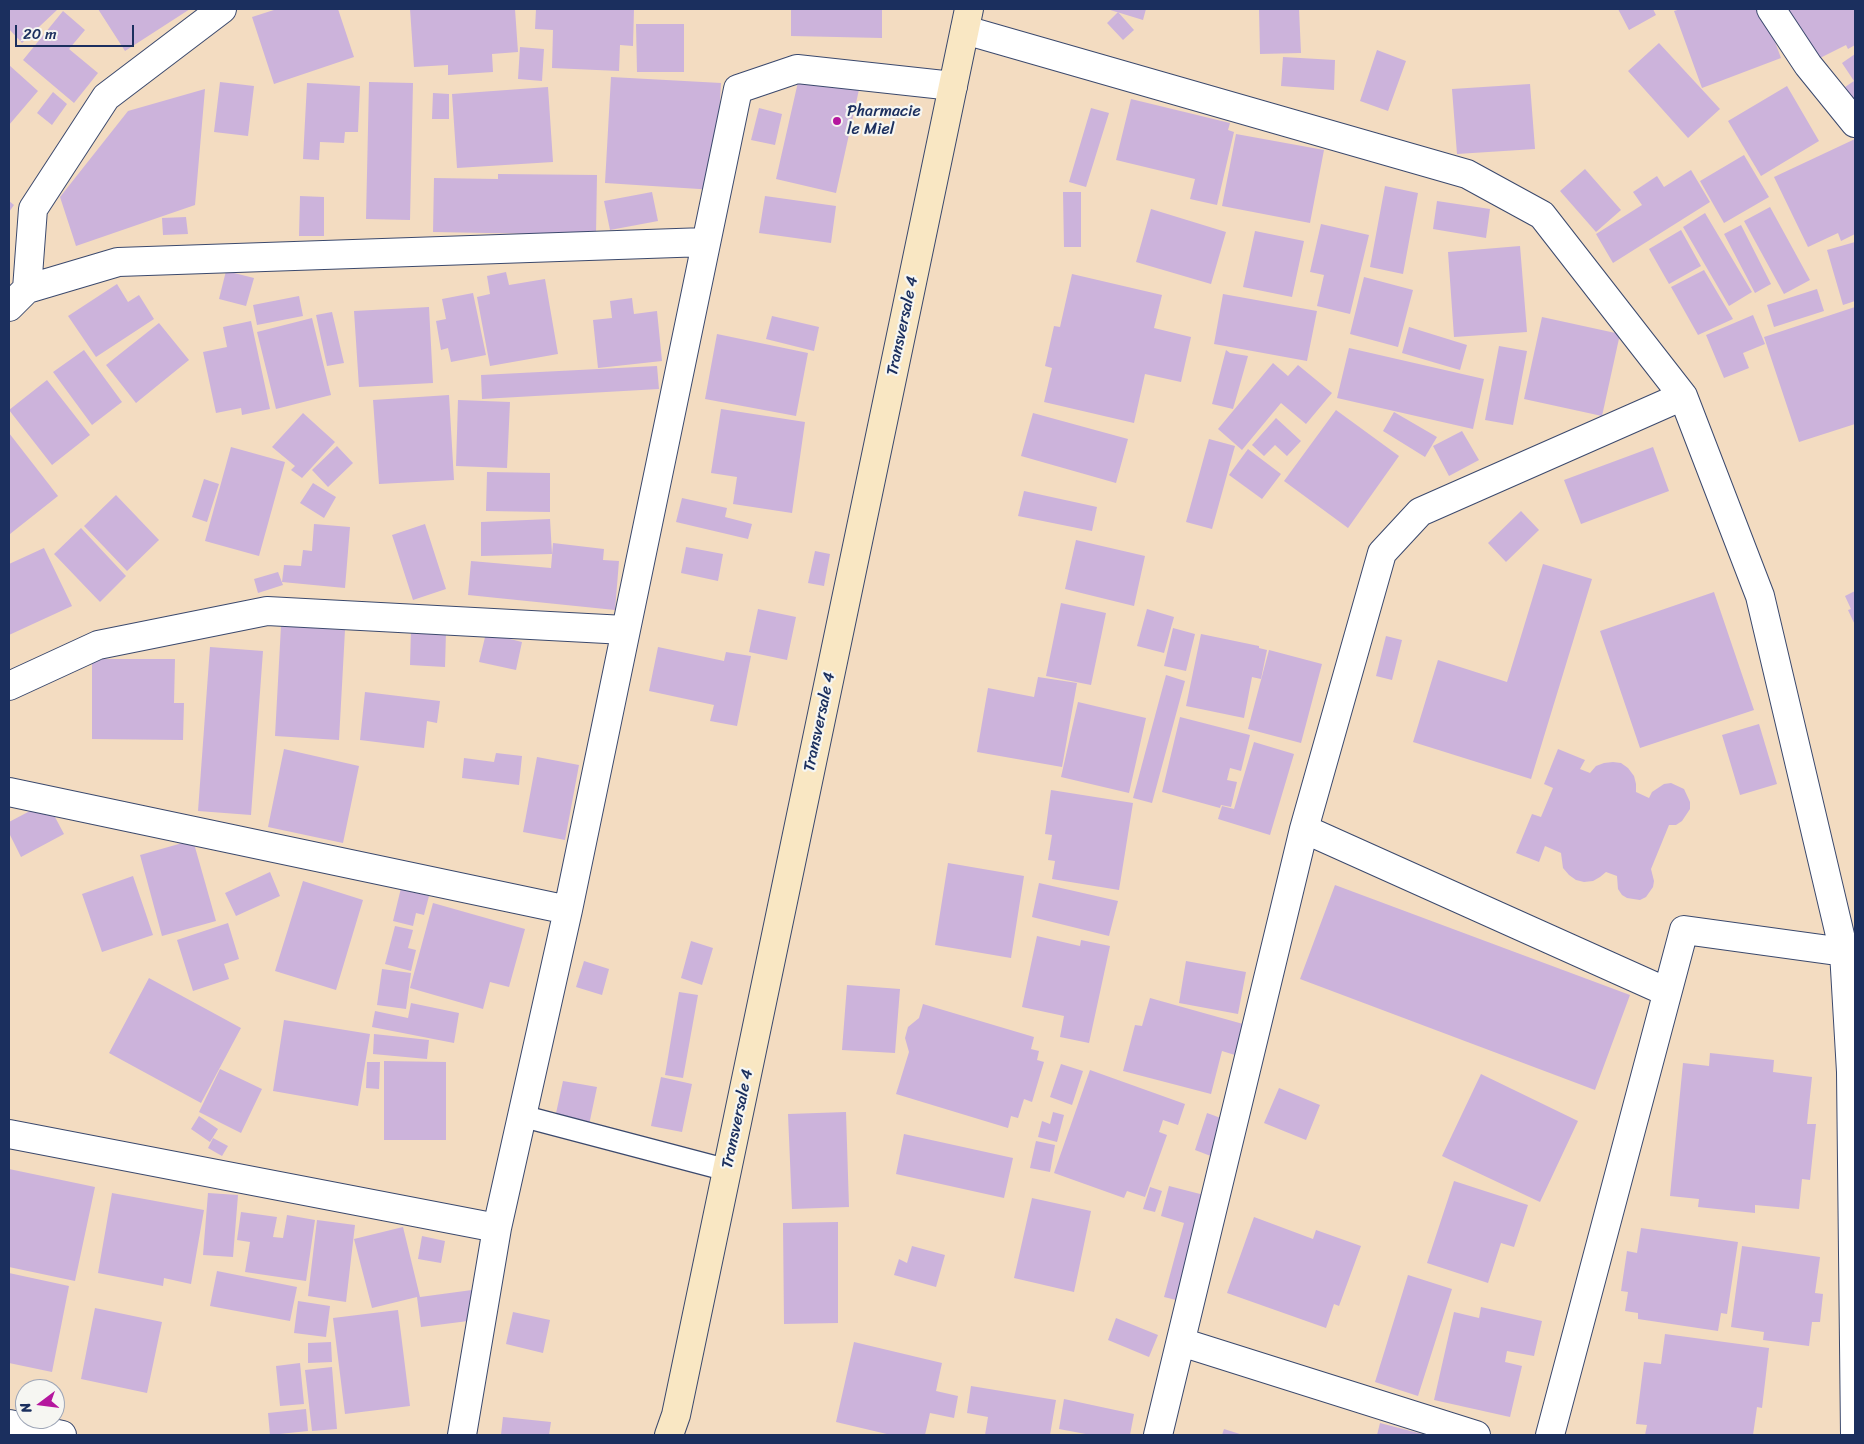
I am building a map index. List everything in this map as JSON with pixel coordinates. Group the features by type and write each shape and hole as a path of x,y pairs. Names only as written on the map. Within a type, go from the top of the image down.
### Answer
{"main road":[{"name":"Transversale 4","path":"669,1435 676,1415 967,19"}],"street":[{"path":"222,9 106,97 33,209 18,298 118,262 706,242"},
{"path":"1771,9 1808,65 1855,123"},
{"path":"967,19 1467,174 1542,215 1682,396 1760,596 1844,952 1853,1073 1855,1435"},
{"path":"462,1435 497,1228 568,910 738,89 797,69 953,86"},
{"path":"1158,1435 1304,829 1382,554 1420,512 1682,396"},
{"path":"9,686 98,645 267,611 626,630"},
{"path":"9,792 568,910"},
{"path":"1304,829 1667,992"},
{"path":"1550,1435 1684,930 1844,952"},
{"path":"9,1134 497,1228"},
{"path":"1181,1342 1476,1435"},
{"path":"9,1424 62,1435"}],"lane":[{"path":"522,1116 727,1170"}],"building":[{"path":"9,9 58,9 22,43 9,29"},
{"path":"98,9 190,9 125,51"},
{"path":"277,9 338,9 354,57 274,84 252,17"},
{"path":"410,9 515,9 518,52 492,54 493,72 448,75 448,65 414,67"},
{"path":"536,9 634,9 633,46 620,45 619,71 552,68 553,30 535,29"},
{"path":"791,9 882,9 882,38 791,36"},
{"path":"1107,9 1146,9 1143,20"},
{"path":"1259,9 1299,9 1301,53 1260,54"},
{"path":"1618,9 1653,9 1656,15 1629,30"},
{"path":"1681,9 1763,9 1781,58 1702,88 1674,11"},
{"path":"1783,9 1855,9 1855,45 1848,49 1846,45 1810,63"},
{"path":"63,11 85,30 69,49 98,73 74,103 23,60"},
{"path":"1118,12 1134,30 1123,40 1107,23"},
{"path":"636,24 684,24 684,72 637,72"},
{"path":"1659,43 1720,109 1688,138 1628,71"},
{"path":"520,47 544,49 542,81 518,79"},
{"path":"1377,50 1406,61 1388,111 1360,101"},
{"path":"1855,54 1855,102 1845,87 1854,81 1842,63"},
{"path":"1283,57 1335,60 1334,90 1281,86"},
{"path":"9,65 38,91 9,125"},
{"path":"611,77 721,83 715,190 605,183"},
{"path":"220,82 254,86 248,136 214,132"},
{"path":"369,82 413,83 410,220 366,219"},
{"path":"798,82 860,85 836,193 776,179"},
{"path":"307,83 360,86 358,132 345,132 344,143 320,142 319,160 303,159"},
{"path":"1530,84 1535,149 1457,154 1452,89"},
{"path":"1787,86 1819,141 1761,176 1728,121"},
{"path":"548,87 553,162 457,168 452,94"},
{"path":"205,89 195,205 76,246 60,197 128,111"},
{"path":"53,92 67,104 52,125 37,113"},
{"path":"433,93 449,94 449,119 432,119"},
{"path":"1131,99 1230,123 1228,130 1234,132 1217,205 1190,199 1195,179 1116,160"},
{"path":"759,108 782,114 775,145 751,140"},
{"path":"1091,108 1109,113 1086,187 1069,182"},
{"path":"1236,134 1324,150 1310,223 1222,206"},
{"path":"1855,139 1855,234 1841,241 1838,233 1808,247 1774,177"},
{"path":"1744,155 1769,197 1724,223 1700,181"},
{"path":"1585,169 1621,210 1596,232 1560,191"},
{"path":"1691,170 1710,202 1613,263 1596,234 1642,205 1633,192 1657,176 1664,187"},
{"path":"498,174 597,175 596,235 433,232 434,178 498,179"},
{"path":"1385,186 1418,193 1403,274 1370,267"},
{"path":"652,192 658,221 610,230 604,201"},
{"path":"1063,192 1081,192 1081,247 1064,247"},
{"path":"300,196 324,197 324,236 299,236"},
{"path":"765,196 836,206 831,243 759,233"},
{"path":"9,201 14,205 9,212"},
{"path":"1437,201 1490,209 1486,238 1433,229"},
{"path":"1770,207 1810,280 1784,294 1744,221"},
{"path":"1151,209 1226,232 1211,284 1136,262"},
{"path":"1705,213 1752,292 1729,306 1683,227"},
{"path":"186,217 188,234 163,235 162,218"},
{"path":"1321,224 1369,235 1350,314 1317,306 1324,275 1310,272"},
{"path":"1741,225 1771,284 1755,293 1724,234"},
{"path":"1681,230 1701,266 1669,284 1649,249"},
{"path":"1255,231 1304,241 1292,297 1243,287"},
{"path":"1855,242 1855,301 1843,305 1827,250"},
{"path":"1520,246 1527,332 1454,337 1448,252"},
{"path":"1704,270 1733,319 1698,335 1671,287"},
{"path":"226,271 254,278 246,306 219,299"},
{"path":"506,272 509,285 545,279 558,354 490,366 477,297 490,294 487,276"},
{"path":"1072,274 1162,295 1154,328 1191,337 1181,382 1145,374 1134,423 1044,402 1052,368 1045,366 1054,326 1060,327"},
{"path":"1364,277 1413,290 1398,347 1350,334"},
{"path":"117,284 128,302 139,295 154,319 96,357 68,316"},
{"path":"1817,289 1824,311 1774,327 1767,305"},
{"path":"473,293 486,355 451,362 448,348 441,350 436,321 446,319 442,299"},
{"path":"1223,294 1317,311 1307,361 1214,344"},
{"path":"299,296 303,316 257,325 253,305"},
{"path":"632,298 634,314 657,311 662,361 598,368 593,320 612,318 610,301"},
{"path":"429,307 433,383 359,387 354,311"},
{"path":"1855,307 1855,424 1799,442 1764,337"},
{"path":"332,312 344,363 327,366 316,315"},
{"path":"1753,315 1765,344 1743,353 1749,368 1724,378 1706,335"},
{"path":"772,316 819,327 814,351 766,339"},
{"path":"1542,317 1620,334 1602,416 1524,399"},
{"path":"312,318 331,395 276,409 257,332"},
{"path":"251,321 270,409 242,415 241,408 216,413 203,352 227,347 223,327"},
{"path":"159,323 189,360 136,403 106,365"},
{"path":"1409,327 1467,345 1460,370 1402,353"},
{"path":"717,334 808,353 796,416 705,399"},
{"path":"1499,346 1527,351 1513,425 1485,420"},
{"path":"1349,348 1484,379 1473,429 1337,398"},
{"path":"84,350 122,402 92,425 53,372"},
{"path":"1226,350 1230,353 1248,356 1233,409 1212,404"},
{"path":"1273,363 1288,376 1298,365 1332,393 1306,424 1281,403 1242,450 1218,429"},
{"path":"657,366 659,389 482,399 481,375"},
{"path":"47,380 90,435 52,465 9,410"},
{"path":"449,395 454,480 379,484 373,400"},
{"path":"458,400 510,402 507,468 456,466"},
{"path":"721,409 805,422 792,513 733,504 737,477 711,473"},
{"path":"1336,410 1399,456 1348,528 1284,481"},
{"path":"1394,412 1437,437 1425,457 1383,431"},
{"path":"303,413 335,442 302,478 291,470 295,466 272,447"},
{"path":"1033,413 1128,439 1116,483 1021,456"},
{"path":"1276,418 1301,441 1287,456 1275,445 1264,456 1252,445"},
{"path":"1462,431 1479,460 1449,476 1433,446"},
{"path":"9,433 58,496 10,534 9,533"},
{"path":"1209,439 1235,446 1212,529 1186,522"},
{"path":"337,446 353,463 328,487 312,470"},
{"path":"231,447 285,462 259,556 205,541"},
{"path":"1653,447 1669,491 1581,524 1564,480"},
{"path":"1248,449 1281,474 1262,499 1229,475"},
{"path":"487,472 550,473 550,512 486,511"},
{"path":"204,479 219,484 207,522 192,517"},
{"path":"313,483 336,497 324,518 300,503"},
{"path":"1024,491 1097,507 1092,531 1018,516"},
{"path":"116,495 159,540 127,571 84,526"},
{"path":"682,498 727,508 725,517 752,524 748,539 676,522"},
{"path":"1521,511 1539,530 1506,562 1488,543"},
{"path":"550,519 552,554 481,556 481,522"},
{"path":"314,524 350,527 345,588 282,582 284,565 301,566 303,550 312,551"},
{"path":"425,524 446,589 413,600 392,535"},
{"path":"81,528 126,576 100,602 54,554"},
{"path":"1076,540 1145,556 1134,606 1065,589"},
{"path":"553,543 604,549 603,560 619,561 615,610 468,595 471,561 551,568"},
{"path":"686,547 723,554 718,581 681,573"},
{"path":"44,548 72,606 9,635 9,564"},
{"path":"815,551 830,554 824,586 808,583"},
{"path":"1543,564 1592,579 1531,779 1413,742 1438,660 1507,682"},
{"path":"278,572 283,585 258,593 254,579"},
{"path":"1855,591 1855,625 1848,610 1851,609 1845,596"},
{"path":"1714,592 1754,710 1640,748 1600,631"},
{"path":"1061,603 1106,613 1091,685 1046,676"},
{"path":"758,609 796,617 787,660 749,652"},
{"path":"1147,609 1174,617 1164,653 1137,646"},
{"path":"281,626 345,630 339,740 275,736"},
{"path":"1173,628 1195,634 1186,671 1164,666"},
{"path":"411,630 446,632 445,667 410,665"},
{"path":"486,633 522,642 516,670 479,662"},
{"path":"1201,634 1259,646 1259,648 1267,650 1261,679 1252,677 1244,718 1186,706"},
{"path":"1386,636 1402,640 1392,680 1376,676"},
{"path":"210,647 263,651 251,815 198,811"},
{"path":"658,647 724,661 726,652 751,656 737,726 710,721 714,705 649,691"},
{"path":"1269,650 1322,664 1301,743 1248,729"},
{"path":"92,659 175,659 174,703 184,703 183,740 92,739"},
{"path":"1166,675 1185,681 1152,803 1133,798"},
{"path":"1038,677 1077,683 1062,767 977,752 988,688 1034,697"},
{"path":"365,692 440,701 437,723 427,721 424,748 360,740"},
{"path":"1078,702 1146,718 1129,793 1061,777"},
{"path":"1180,717 1250,735 1241,771 1230,768 1227,780 1237,782 1231,807 1221,805 1220,808 1162,792"},
{"path":"1759,724 1777,784 1740,795 1722,735"},
{"path":"1254,742 1294,754 1270,835 1218,819 1222,806 1234,809"},
{"path":"284,749 359,766 343,843 268,827"},
{"path":"1558,749 1585,760 1580,769 1590,773 1596,766 1604,763 1621,763 1634,776 1636,792 1649,798 1652,792 1664,784 1671,783 1684,789 1690,802 1690,809 1682,821 1676,825 1669,825 1651,869 1654,881 1653,887 1646,897 1640,900 1627,898 1622,895 1618,889 1617,876 1606,872 1593,881 1584,882 1576,880 1563,868 1561,853 1545,846 1539,862 1516,853 1532,814 1541,817 1553,788 1544,784"},
{"path":"496,753 522,756 519,785 462,778 464,758 494,762"},
{"path":"537,757 579,765 565,840 523,832"},
{"path":"1051,790 1133,803 1119,890 1052,879 1055,861 1048,860 1052,835 1045,834"},
{"path":"47,802 64,834 21,857 9,833 9,822"},
{"path":"193,840 216,921 162,936 140,855"},
{"path":"948,863 1024,876 1011,958 935,945"},
{"path":"270,872 280,896 236,916 225,893"},
{"path":"133,876 153,935 102,952 82,894"},
{"path":"303,881 363,900 336,990 275,971"},
{"path":"1039,883 1118,901 1109,936 1032,917"},
{"path":"1335,885 1630,995 1595,1090 1300,979"},
{"path":"401,888 429,896 424,915 416,913 413,926 393,921"},
{"path":"433,903 525,929 509,987 490,982 483,1009 410,988"},
{"path":"228,923 239,959 224,964 229,979 193,991 177,940"},
{"path":"395,926 413,930 408,948 416,950 411,971 385,964"},
{"path":"1037,936 1080,946 1081,940 1110,946 1089,1043 1060,1037 1064,1016 1022,1007"},
{"path":"691,941 713,948 702,985 681,978"},
{"path":"584,961 609,969 602,995 576,987"},
{"path":"1186,961 1246,972 1238,1014 1179,1003"},
{"path":"382,969 411,973 406,1009 377,1005"},
{"path":"149,978 241,1028 201,1103 109,1053"},
{"path":"847,985 900,989 895,1053 842,1050"},
{"path":"679,992 698,995 683,1078 665,1075"},
{"path":"1150,998 1243,1024 1235,1055 1222,1051 1211,1094 1123,1071 1135,1025 1142,1026"},
{"path":"411,1003 459,1013 454,1043 372,1027 375,1011 408,1018"},
{"path":"923,1004 1034,1037 1031,1049 1039,1051 1037,1060 1044,1062 1032,1102 1024,1099 1018,1118 1011,1116 1008,1128 896,1094 909,1052 905,1038 908,1027 919,1018"},
{"path":"284,1020 370,1034 358,1106 273,1091"},
{"path":"374,1034 429,1040 427,1059 373,1054"},
{"path":"1710,1053 1774,1060 1773,1072 1812,1077 1807,1124 1816,1124 1810,1180 1802,1179 1799,1209 1755,1205 1755,1213 1698,1207 1699,1199 1670,1196 1683,1063 1709,1066"},
{"path":"384,1061 446,1062 446,1140 384,1140"},
{"path":"367,1062 380,1062 379,1089 366,1088"},
{"path":"1061,1064 1083,1071 1072,1105 1050,1097"},
{"path":"220,1069 262,1089 241,1133 199,1112"},
{"path":"1090,1070 1185,1104 1178,1125 1163,1120 1159,1132 1167,1135 1145,1197 1127,1191 1124,1198 1054,1173"},
{"path":"1481,1074 1578,1121 1540,1202 1442,1156"},
{"path":"661,1077 692,1084 682,1132 651,1126"},
{"path":"563,1081 597,1087 589,1125 555,1118"},
{"path":"1279,1088 1320,1105 1306,1140 1264,1123"},
{"path":"846,1112 849,1207 792,1209 788,1114"},
{"path":"1053,1112 1064,1115 1057,1142 1038,1137 1042,1121 1050,1124"},
{"path":"1207,1113 1229,1121 1216,1158 1195,1150"},
{"path":"199,1116 218,1129 210,1142 191,1129"},
{"path":"904,1134 1013,1158 1004,1198 896,1174"},
{"path":"213,1138 228,1146 222,1156 208,1148"},
{"path":"1036,1141 1055,1145 1050,1172 1030,1168"},
{"path":"9,1169 95,1187 75,1281 9,1267"},
{"path":"1454,1181 1528,1205 1514,1247 1501,1243 1488,1283 1427,1263"},
{"path":"1169,1186 1208,1196 1180,1301 1164,1297 1184,1223 1161,1216"},
{"path":"1150,1187 1162,1191 1155,1212 1143,1209"},
{"path":"112,1193 204,1210 191,1284 164,1278 163,1286 98,1273"},
{"path":"208,1193 238,1195 233,1257 203,1255"},
{"path":"1032,1198 1091,1211 1074,1292 1014,1278"},
{"path":"241,1212 277,1217 273,1237 283,1238 287,1215 315,1220 306,1281 245,1272 250,1242 237,1240"},
{"path":"1254,1217 1313,1239 1316,1230 1361,1246 1339,1306 1334,1304 1326,1328 1227,1293"},
{"path":"317,1220 355,1225 346,1302 308,1296"},
{"path":"838,1222 838,1323 784,1324 783,1223"},
{"path":"403,1227 420,1297 472,1290 476,1320 421,1327 417,1297 372,1308 354,1239"},
{"path":"1641,1228 1738,1242 1727,1314 1721,1313 1718,1331 1638,1319 1638,1313 1625,1311 1628,1292 1621,1291 1627,1251 1637,1253"},
{"path":"422,1236 445,1241 441,1263 418,1259"},
{"path":"912,1246 945,1255 936,1287 894,1275 899,1259 907,1263"},
{"path":"1742,1246 1820,1257 1815,1293 1823,1294 1820,1322 1812,1322 1809,1346 1763,1340 1764,1332 1731,1327"},
{"path":"217,1271 297,1287 290,1321 210,1306"},
{"path":"9,1273 69,1286 52,1372 9,1363"},
{"path":"1408,1275 1452,1289 1418,1396 1375,1382"},
{"path":"298,1301 330,1306 326,1337 294,1333"},
{"path":"1481,1307 1542,1321 1534,1356 1507,1351 1505,1362 1522,1366 1510,1417 1434,1400 1454,1312 1479,1318"},
{"path":"95,1308 162,1322 147,1393 81,1379"},
{"path":"398,1310 410,1406 345,1414 333,1318"},
{"path":"513,1312 550,1320 543,1353 506,1344"},
{"path":"1116,1318 1158,1335 1149,1357 1108,1340"},
{"path":"1665,1334 1769,1348 1762,1408 1757,1407 1753,1435 1645,1435 1647,1425 1636,1424 1644,1362 1661,1364"},
{"path":"331,1342 332,1362 308,1363 308,1343"},
{"path":"854,1342 942,1363 936,1391 958,1396 954,1418 930,1413 925,1435 891,1435 836,1422"},
{"path":"300,1363 304,1404 280,1406 276,1366"},
{"path":"332,1367 337,1429 312,1431 305,1370"},
{"path":"971,1386 1056,1400 1050,1435 985,1435 988,1417 967,1413"},
{"path":"1064,1399 1134,1414 1130,1435 1091,1435 1059,1429"},
{"path":"306,1409 308,1431 270,1435 268,1413"},
{"path":"503,1417 551,1422 549,1435 501,1435"},
{"path":"1380,1423 1426,1435 1377,1435"},
{"path":"1224,1429 1243,1435 1222,1435"}],"place":[{"name":"Pharmacie le Miel","path":"837,121"}]}
